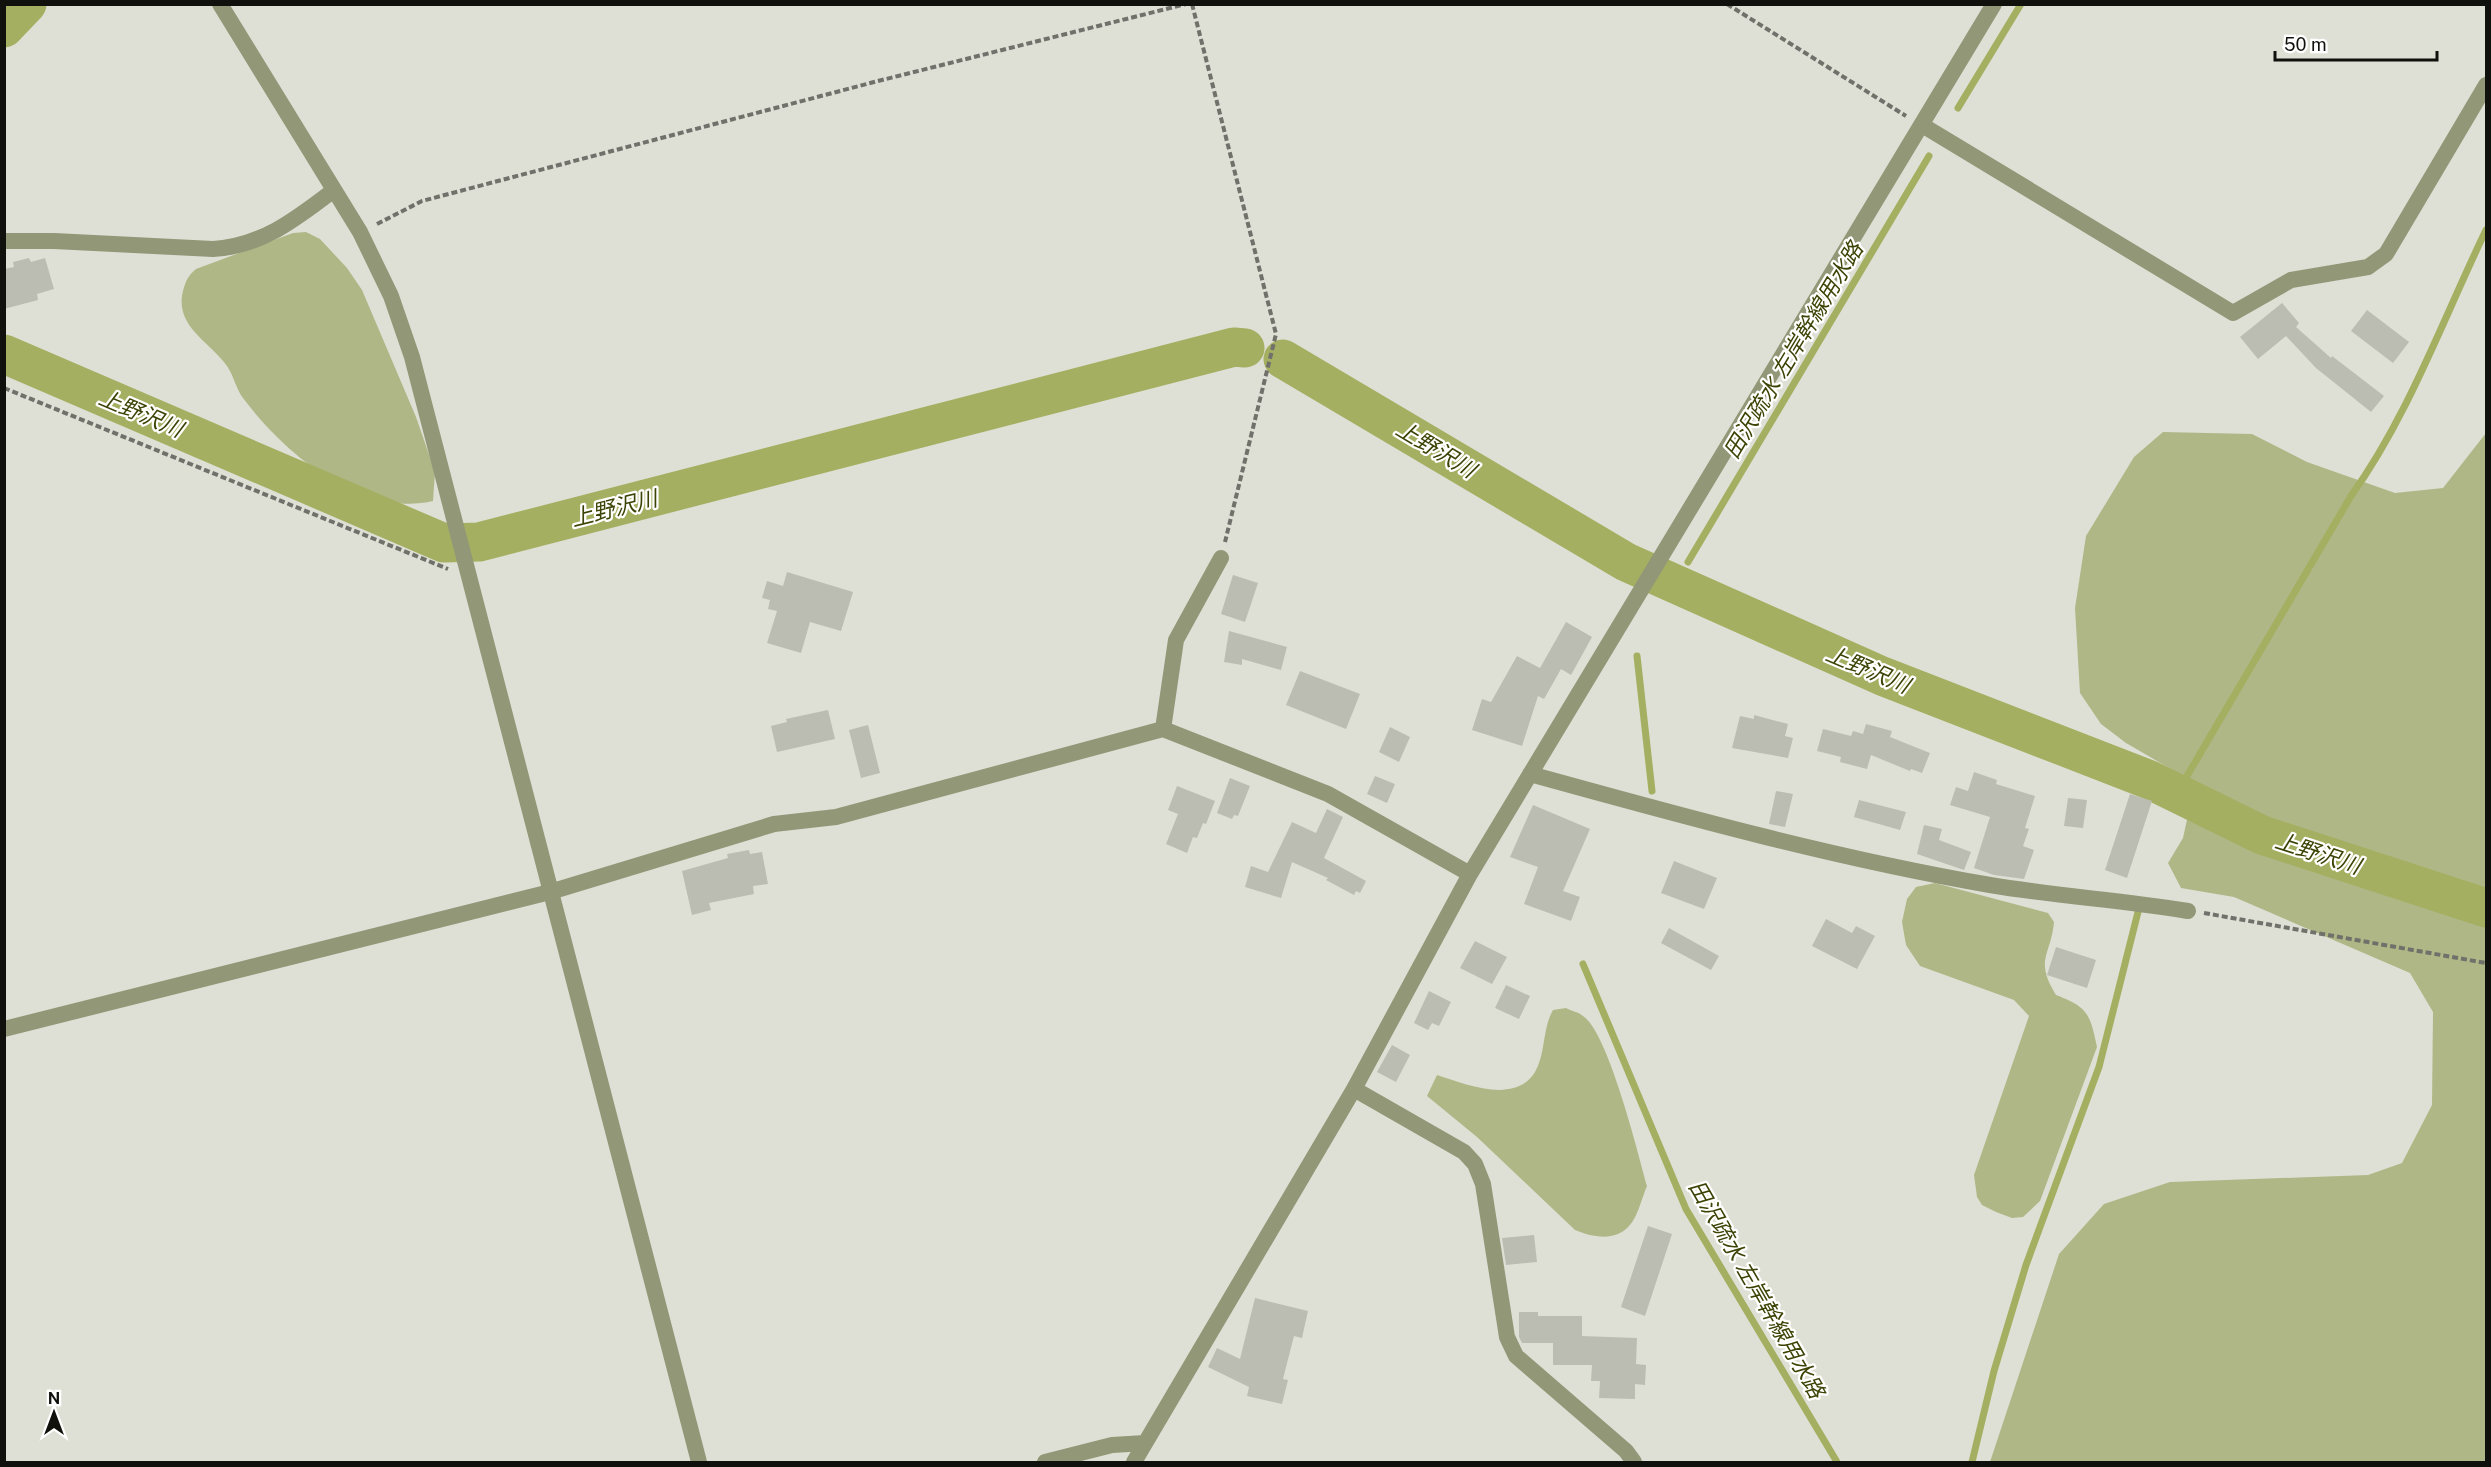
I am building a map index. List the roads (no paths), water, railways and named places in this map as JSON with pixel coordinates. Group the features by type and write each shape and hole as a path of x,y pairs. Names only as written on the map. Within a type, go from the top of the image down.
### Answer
{"street":[{"path":"220,4 360,232 391,296 412,357 699,1462"},
{"path":"1134,1462 1354,1089 1470,874 1994,4"},
{"path":"1922,125 2233,313 2291,280 2368,267 2386,254 2487,85"},
{"path":"4,241 54,240 213,249 238,248 288,225 334,190"},
{"path":"1163,729 1176,640 1221,558"},
{"path":"4,1029 550,892 774,824 836,817 1163,729 1329,794 1470,874"},
{"path":"1530,774 1782,843 1885,865 1992,885 2188,911"},
{"path":"1354,1089 1464,1152 1475,1164 1483,1184 1507,1337 1516,1356 1626,1451 1634,1462"},
{"path":"1045,1462 1112,1444 1144,1443"}],"waterway":[{"path":"4,28 27,4"},
{"name":"田沢疏水 左岸幹線用水路","path":"1958,108 2021,4"},
{"name":"田沢疏水 左岸幹線用水路","path":"1688,562 1929,156"},
{"path":"2187,776 2351,496 2391,433 2486,230"},
{"name":"上野沢川","path":"4,354 444,543 479,542 1234,347 1245,348"},
{"name":"上野沢川","path":"1283,359 1626,562 1882,676 2150,780 2262,835 2486,908"},
{"name":"田沢疏水 左岸幹線用水路","path":"1637,656 1652,791"},
{"path":"1972,1462 1994,1371 2026,1265 2099,1067 2138,912"},
{"name":"田沢疏水 左岸幹線用水路","path":"1583,964 1686,1209 1837,1462"}]}
